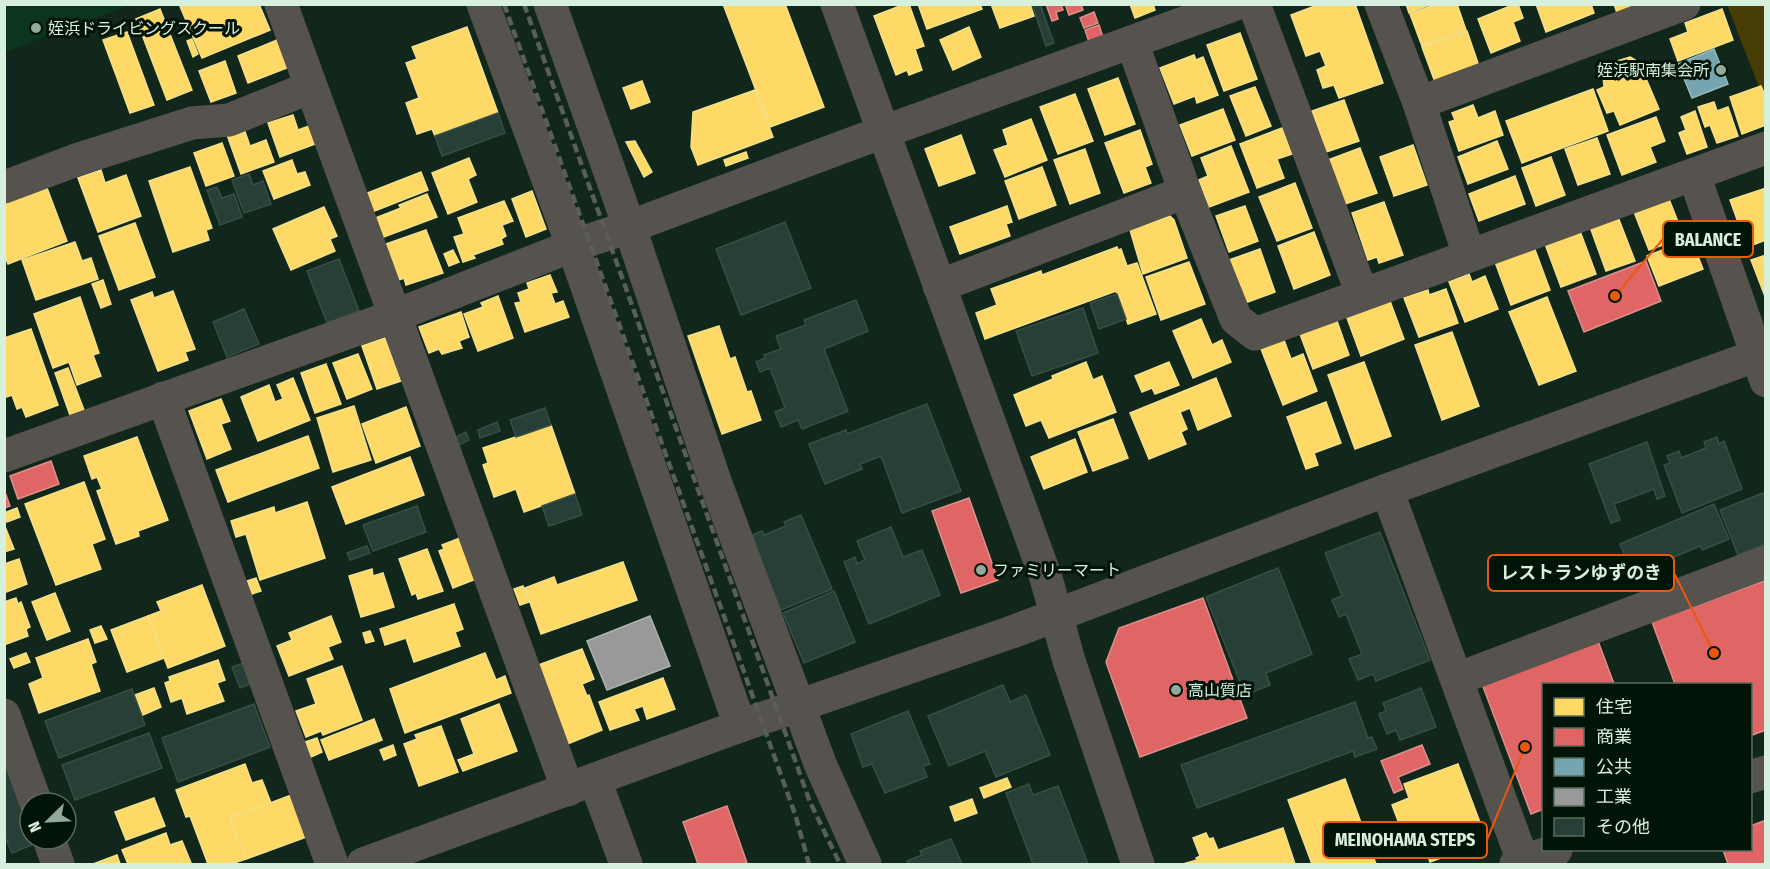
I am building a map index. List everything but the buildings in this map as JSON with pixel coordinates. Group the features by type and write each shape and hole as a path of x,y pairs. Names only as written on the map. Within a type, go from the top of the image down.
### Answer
{"street":[{"path":"281,4 394,316 581,785 626,864"},
{"path":"483,4 572,246 741,726"},
{"path":"550,4 715,481 821,766 865,864"},
{"path":"837,4 1046,578 1055,615 1138,864"},
{"path":"4,456 394,316 572,246 1236,4"},
{"path":"1254,4 1362,294"},
{"path":"1381,4 1419,103 1469,255"},
{"path":"1419,103 1684,4"},
{"path":"1132,42 1185,192 1236,319 1255,334 1766,148"},
{"path":"4,187 80,159 192,123 229,120 311,87"},
{"path":"363,864 741,726 1055,615 1387,490 1762,363 1694,175"},
{"path":"939,286 1185,192"},
{"path":"163,398 332,864"},
{"path":"1387,490 1457,679 1521,864 1551,851"},
{"path":"1457,679 1766,562"},
{"path":"4,715 32,791"}],"shaded area":[{"name":"姪浜ドライビングスクール","path":"5,4 130,4 130,5 5,52"},
{"path":"1727,5 1765,5 1765,102"}],"railway":[{"path":"504,4 795,814 809,864"},
{"path":"524,4 810,802 840,864"}],"place":[{"name":"姪浜ドライビングスクール","path":"36,28"},
{"name":"姪浜駅南集会所","path":"1721,70"},
{"name":"BALANCE","path":"1615,296"},
{"name":"ファミリーマート","path":"981,570"},
{"name":"レストランゆずのき","path":"1714,653"},
{"name":"高山質店","path":"1176,690"},
{"name":"MEINOHAMA STEPS","path":"1525,747"}]}
